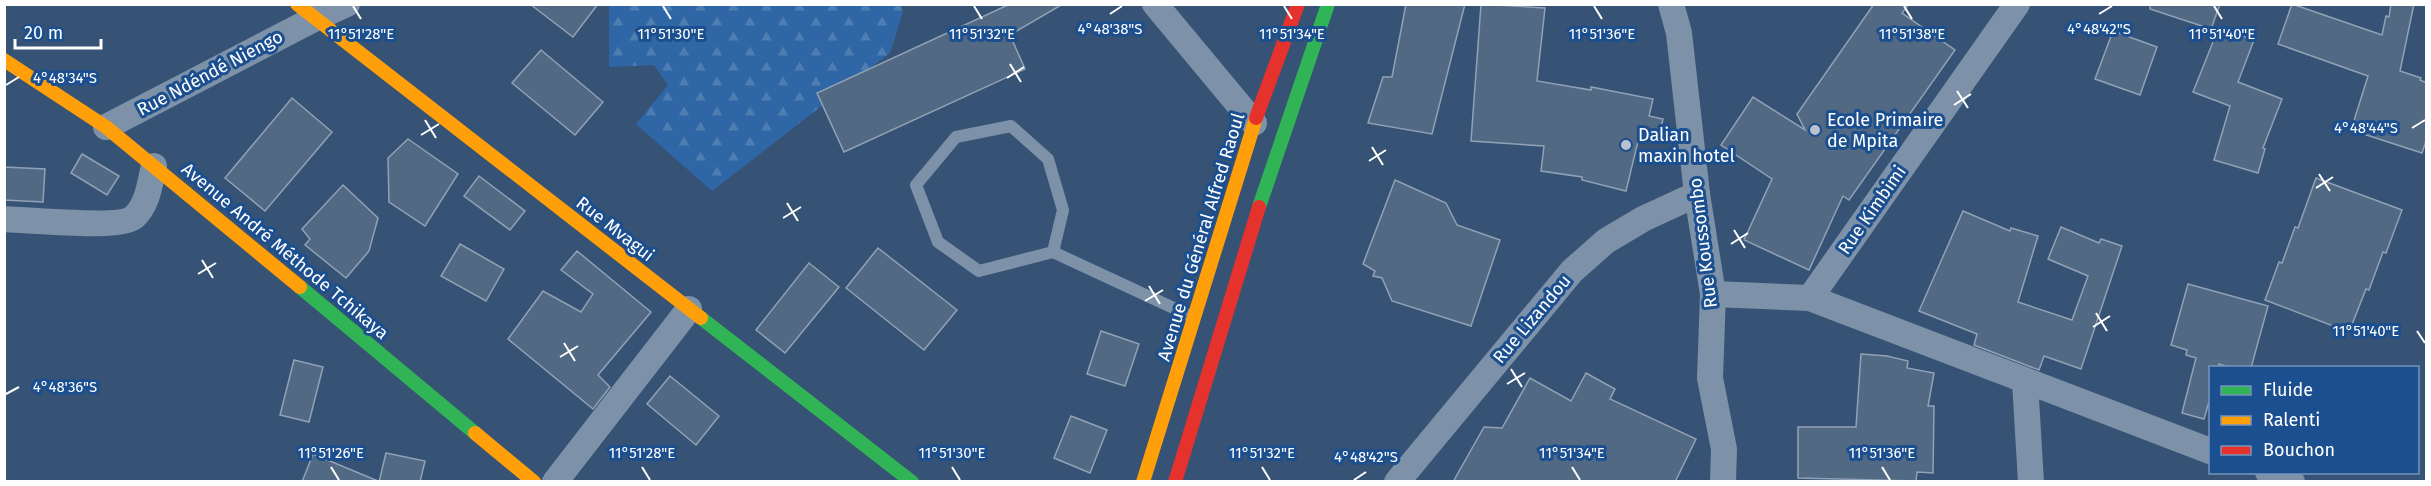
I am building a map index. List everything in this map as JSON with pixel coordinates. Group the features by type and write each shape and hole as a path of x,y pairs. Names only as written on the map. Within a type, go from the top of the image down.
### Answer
{"street":[{"name":"Rue Ndéndé Niengo","path":"106,128 306,12 347,4"},
{"path":"1155,4 1254,123"},
{"name":"Avenue du Général Alfred Raoul","path":"1143,482 1254,123 1298,4"},
{"path":"1174,482 1264,190 1328,4"},
{"name":"Rue Koussombo","path":"1671,4 1679,33 1698,194 1713,294 1710,378 1724,449 1723,482"},
{"name":"Rue Kimbimi","path":"1810,298 2017,4"},
{"name":"Rue Mvagui","path":"306,12 912,482"},
{"name":"Avenue André Méthode Tchikaya","path":"4,60 106,128 154,166 534,482"},
{"path":"4,219 92,223 132,220 144,204 154,166"},
{"name":"Rue Lizandou","path":"1397,482 1572,272 1606,241 1643,219 1698,194"},
{"path":"1713,294 1810,298 2025,382 2209,450"},
{"path":"555,482 689,309"},
{"path":"2025,382 2031,482"},
{"path":"2273,474 2292,482"}],"lane":[{"path":"1053,252 1063,210 1048,159 1011,126 956,137 916,185 938,242 979,271 1053,252 1194,318"}],"green space":[{"path":"900,4 903,12 890,53 712,191 636,124 668,85 654,65 609,67 609,5"}],"building":[{"path":"530,4 598,4 573,37"},
{"path":"1010,4 1063,4 1010,35 1025,69 844,152 817,93"},
{"path":"1406,4 1465,4 1432,134 1368,123 1383,77 1392,77"},
{"path":"1481,4 1545,8 1537,81 1591,90 1591,87 1653,99 1649,116 1663,119 1658,140 1639,137 1626,191 1582,180 1582,177 1541,171 1544,146 1471,141"},
{"path":"1874,4 1909,4 1902,13 1955,50 1849,200 1843,196 1809,270 1744,240 1772,179 1721,145 1753,97 1805,130 1797,114"},
{"path":"2150,4 2220,4 2211,29 2150,9"},
{"path":"2292,4 2382,35 2391,4 2414,4 2400,71 2421,78 2420,80 2427,83 2427,138 2422,153 2351,130 2368,76 2278,44"},
{"path":"2219,27 2254,40 2238,82 2282,99 2263,148 2265,149 2258,173 2214,160 2230,106 2193,92"},
{"path":"2113,31 2157,47 2140,95 2095,79"},
{"path":"541,50 603,102 575,135 512,83"},
{"path":"292,98 332,132 265,211 225,178"},
{"path":"408,139 458,174 425,226 389,202 388,158"},
{"path":"82,154 119,176 107,195 71,173"},
{"path":"4,167 45,169 43,202 4,200"},
{"path":"479,176 525,211 510,230 464,196"},
{"path":"2316,178 2402,210 2386,253 2383,252 2369,290 2366,289 2349,332 2265,300 2295,227 2298,228"},
{"path":"1395,180 1446,203 1457,225 1500,240 1471,326 1392,301 1382,278 1373,276 1375,271 1363,264"},
{"path":"343,185 378,218 369,251 346,278 305,245 310,239 302,229"},
{"path":"1963,211 2010,231 2011,228 2038,236 2018,302 2072,320 2088,276 2048,259 2061,227 2099,243 2101,239 2122,246 2081,369 2044,356 2039,370 1974,345 1977,334 1919,311"},
{"path":"460,244 504,269 486,301 441,276"},
{"path":"878,248 957,310 924,350 846,288"},
{"path":"577,251 651,312 598,375 610,387 593,409 508,339 543,291 581,312 593,294 561,270"},
{"path":"809,263 839,287 785,353 756,330"},
{"path":"2188,284 2268,306 2252,366 2219,364 2218,366 2209,366 2209,402 2204,419 2182,413 2196,358 2186,355 2187,350 2171,345"},
{"path":"1101,331 1139,344 1125,386 1087,374"},
{"path":"1861,354 1887,356 1908,361 1907,368 1934,373 1928,406 1934,406 1933,473 1917,472 1916,481 1798,478 1798,427 1856,427"},
{"path":"294,360 323,367 309,422 280,415"},
{"path":"1586,373 1615,389 1610,399 1696,439 1675,482 1453,482 1484,427 1502,428 1530,378 1571,401"},
{"path":"670,376 719,416 696,445 647,404"},
{"path":"1071,416 1107,430 1090,473 1054,458"},
{"path":"386,453 425,461 420,482 379,482"},
{"path":"313,454 378,481 378,482 302,482"}],"traffic: fast":[{"path":"1259,207 1328,4"},
{"path":"300,287 475,433"},
{"path":"701,318 912,482"}],"traffic: slow":[{"path":"297,4 701,318"},
{"path":"4,60 106,127 300,287"},
{"path":"1143,482 1256,118"},
{"path":"475,433 534,482"}],"traffic: jam":[{"path":"1256,118 1298,4"},
{"path":"1175,482 1259,207"}],"place":[{"name":"Ecole Primaire de Mpita","path":"1815,130"},
{"name":"Dalian maxin hotel","path":"1626,145"}]}
